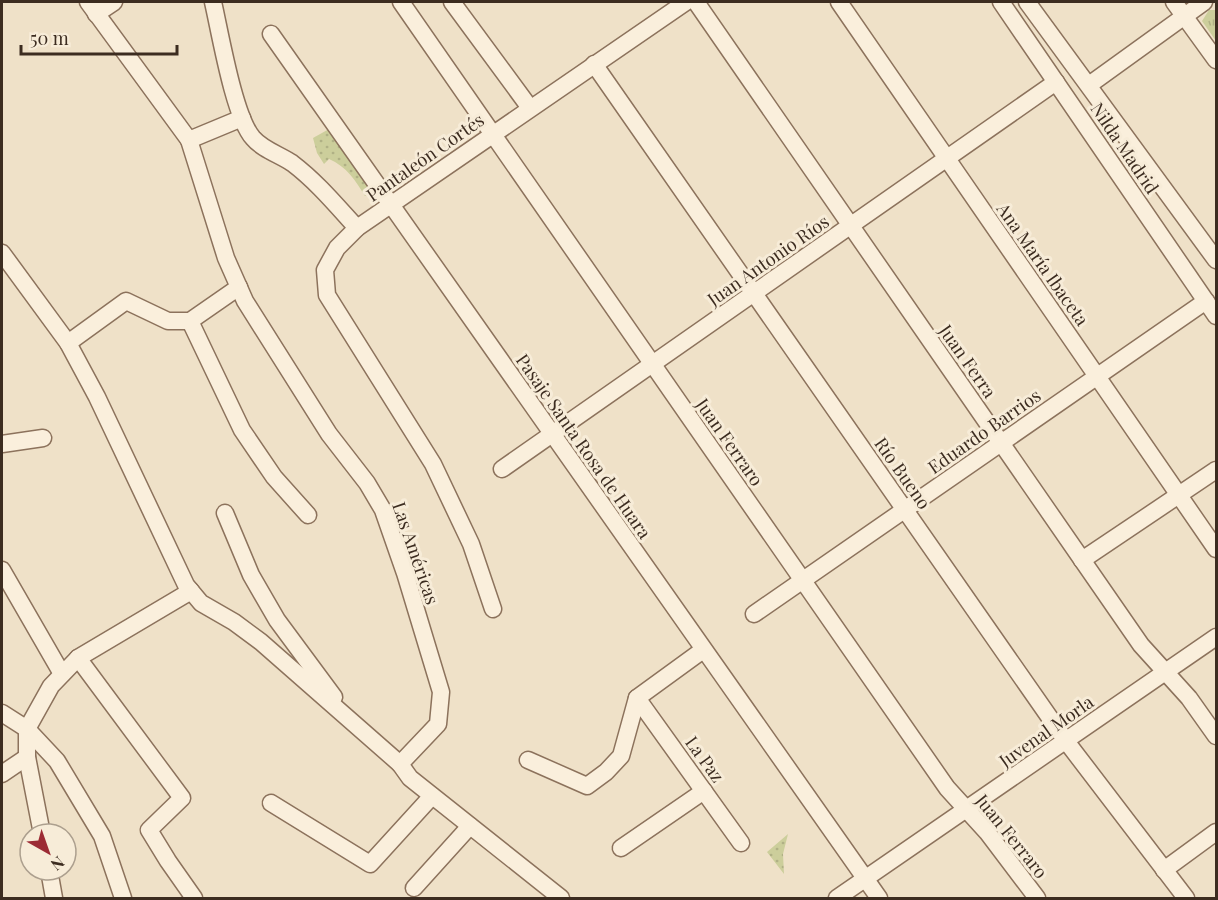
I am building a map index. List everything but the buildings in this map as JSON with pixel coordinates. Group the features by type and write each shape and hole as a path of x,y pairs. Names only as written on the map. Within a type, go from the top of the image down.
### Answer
{"street":[{"path":"92,8 114,2"},
{"path":"213,2 233,88 242,118 253,139 291,163 318,185 357,228"},
{"name":"Juan Ferraro","path":"401,2 947,788 987,832 1037,898"},
{"path":"452,2 530,108"},
{"name":"Pantaleón Cortés","path":"493,609 471,544 433,464 327,295 325,270 337,248 357,228 686,2"},
{"name":"Juan Ferra","path":"696,2 1141,645 1189,698 1216,736"},
{"name":"Ana María Ibaceta","path":"839,2 1216,549"},
{"name":"Nilda Madrid","path":"1001,2 1216,316"},
{"name":"Nilda Madrid","path":"1027,2 1216,260"},
{"path":"1174,2 1216,60"},
{"path":"1089,86 1204,2"},
{"name":"Las Américas","path":"92,8 189,140 226,258 245,301 322,424 367,483 383,510 405,573 441,692 438,724 400,764"},
{"name":"Pasaje Santa Rosa de Huara","path":"271,34 879,898"},
{"name":"Río Bueno","path":"594,64 1066,741 1186,898"},
{"name":"Juan Antonio Ríos","path":"502,469 1056,82"},
{"path":"189,140 242,118"},
{"path":"2,253 68,343 186,585 201,603 234,622 261,642 400,764 410,778 561,898"},
{"path":"2,282 19,278"},
{"path":"68,343 126,300 168,321 190,321 239,287"},
{"name":"Eduardo Barrios","path":"754,614 1206,301"},
{"path":"190,321 242,430 274,477 308,515"},
{"path":"2,444 44,438"},
{"path":"1082,560 1216,470"},
{"path":"225,513 251,575 277,620 352,722"},
{"path":"2,570 62,674"},
{"path":"40,822 27,757 27,729 51,686 78,658 191,591"},
{"name":"Juvenal Morla","path":"837,898 865,881 1216,636"},
{"path":"528,760 587,786 606,772 621,756 637,698 703,650"},
{"path":"78,658 182,798 149,830 194,898"},
{"name":"La Paz","path":"637,698 741,843"},
{"path":"2,713 27,729 57,761 102,836 123,898"},
{"path":"2,774 27,757"},
{"path":"621,848 704,791"},
{"path":"271,803 370,864 432,796"},
{"path":"414,888 470,826"},
{"path":"1164,870 1216,832"},
{"path":"51,882 54,898"}],"green space":[{"path":"1209,10 1216,10 1216,41 1202,21"},
{"path":"329,129 372,190 365,196 345,170 329,159 324,164 317,153 313,138"},
{"path":"788,834 783,854 784,874 767,852"}]}
